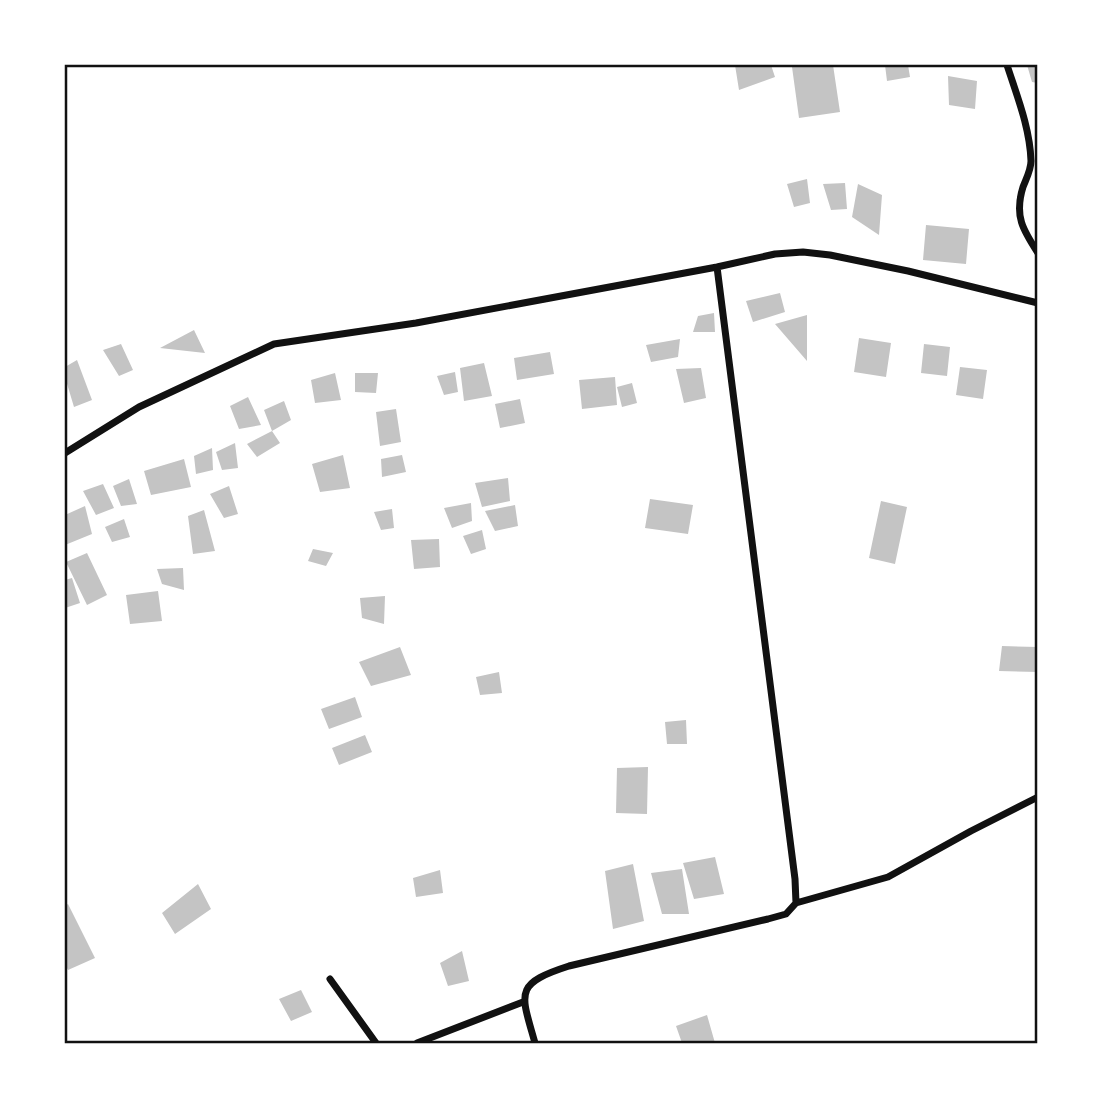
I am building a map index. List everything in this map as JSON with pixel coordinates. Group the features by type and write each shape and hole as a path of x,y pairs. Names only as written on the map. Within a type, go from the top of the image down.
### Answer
{"street":[{"path":"1007,65 1026,122 1031,165 1021,194 1019,217 1022,229 1038,253"},
{"path":"65,453 138,407 274,344 416,323 775,254 803,252 908,271 1038,303"},
{"path":"718,267 796,879 796,902"},
{"path":"535,1043 523,1002 527,986 543,974 786,914 796,902 888,877 1038,797"},
{"path":"330,979 376,1043"},
{"path":"417,1043 523,1002"}],"building":[{"path":"735,65 771,65 775,77 739,90"},
{"path":"833,65 840,112 799,118 792,67"},
{"path":"885,65 908,65 910,77 887,81"},
{"path":"1027,65 1038,65 1038,83 1032,82"},
{"path":"948,76 977,81 975,109 949,105"},
{"path":"807,179 810,203 794,207 787,184"},
{"path":"845,183 847,209 831,210 823,184"},
{"path":"858,184 882,195 879,235 852,217"},
{"path":"926,225 969,229 966,264 923,260"},
{"path":"780,293 785,312 753,322 746,301"},
{"path":"714,313 715,332 693,332 698,316"},
{"path":"807,315 807,361 775,324"},
{"path":"194,330 205,353 160,348"},
{"path":"859,338 891,343 886,377 854,372"},
{"path":"680,339 678,357 651,362 646,345"},
{"path":"121,344 133,370 119,376 103,350"},
{"path":"924,344 950,347 947,376 921,373"},
{"path":"550,352 554,374 517,380 514,358"},
{"path":"77,360 92,400 74,407 65,377 65,367"},
{"path":"484,363 492,396 464,401 460,368"},
{"path":"960,367 987,370 983,399 956,395"},
{"path":"701,368 706,398 684,403 676,369"},
{"path":"455,372 458,392 444,395 437,376"},
{"path":"335,373 341,400 315,403 311,380"},
{"path":"355,373 378,373 376,393 355,392"},
{"path":"615,377 617,405 582,409 579,380"},
{"path":"632,383 637,403 622,407 617,387"},
{"path":"248,397 261,425 239,429 230,406"},
{"path":"520,399 525,423 500,428 495,404"},
{"path":"284,401 291,420 272,431 264,410"},
{"path":"396,409 401,442 380,446 376,412"},
{"path":"272,431 280,443 257,457 247,444"},
{"path":"235,443 238,468 222,470 216,452"},
{"path":"212,448 213,470 196,474 194,456"},
{"path":"343,455 350,488 320,492 312,464"},
{"path":"402,455 406,472 382,477 381,459"},
{"path":"184,459 191,487 151,495 144,471"},
{"path":"508,478 510,501 482,507 475,483"},
{"path":"129,479 137,504 121,506 113,486"},
{"path":"103,484 114,508 96,515 83,491"},
{"path":"229,486 238,514 224,518 210,494"},
{"path":"650,499 693,505 688,534 645,528"},
{"path":"881,501 907,507 895,564 869,558"},
{"path":"471,503 472,521 452,528 444,508"},
{"path":"515,505 518,526 495,531 485,511"},
{"path":"85,506 92,534 65,545 65,515"},
{"path":"392,509 394,528 381,530 374,512"},
{"path":"204,510 215,551 193,554 188,516"},
{"path":"124,519 130,537 112,542 105,527"},
{"path":"482,530 486,549 471,554 463,536"},
{"path":"439,539 440,567 414,569 411,540"},
{"path":"313,549 333,553 326,566 308,561"},
{"path":"87,553 107,595 87,605 66,562"},
{"path":"183,568 184,590 162,584 157,569"},
{"path":"72,578 80,603 65,608 65,580"},
{"path":"158,591 162,621 130,624 126,595"},
{"path":"385,596 384,624 362,618 360,598"},
{"path":"1002,646 1038,647 1038,672 999,671"},
{"path":"400,647 411,675 371,686 359,662"},
{"path":"499,672 502,693 480,695 476,677"},
{"path":"355,697 362,717 329,729 321,709"},
{"path":"686,720 687,744 667,744 665,722"},
{"path":"365,735 372,752 339,765 332,748"},
{"path":"648,767 647,814 616,813 617,768"},
{"path":"715,857 724,894 694,899 683,863"},
{"path":"633,864 644,921 613,929 605,871"},
{"path":"682,869 689,914 662,914 651,873"},
{"path":"440,870 443,893 416,897 413,878"},
{"path":"198,884 211,909 175,934 162,913"},
{"path":"68,904 95,958 68,970 65,964 65,906"},
{"path":"462,951 469,981 448,986 440,963"},
{"path":"301,990 312,1012 291,1021 279,999"},
{"path":"707,1015 715,1043 682,1043 676,1026"}]}
